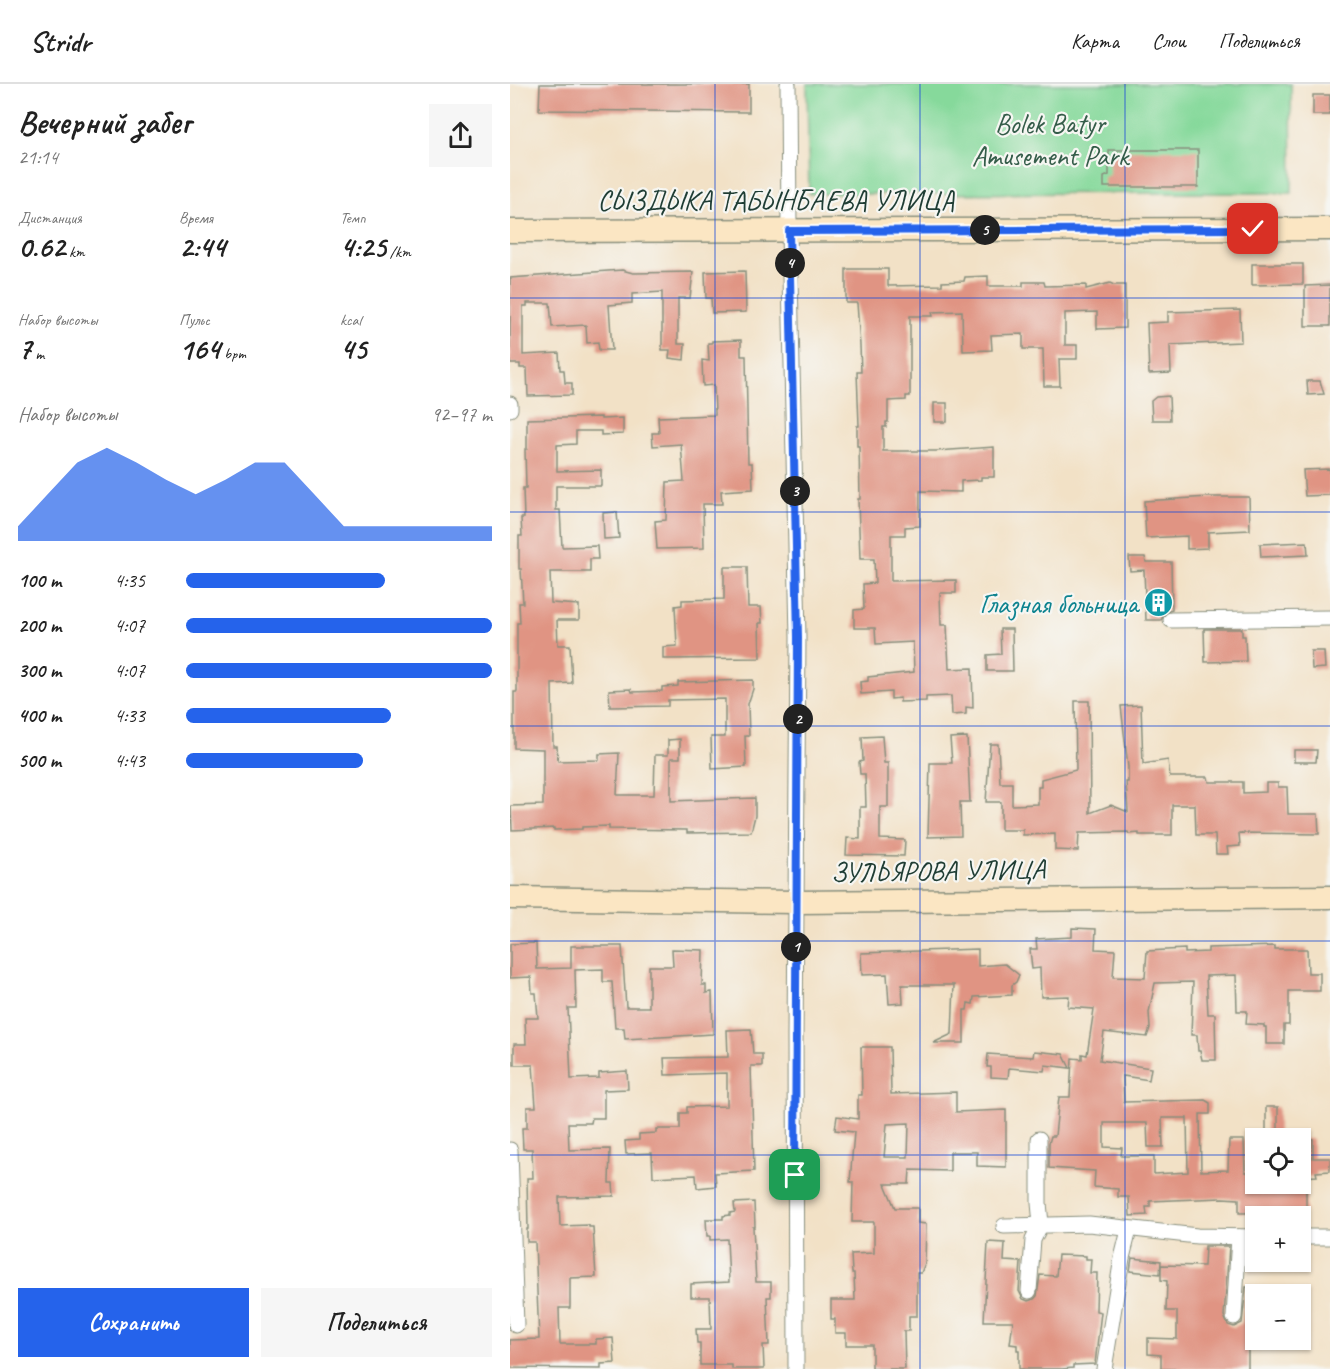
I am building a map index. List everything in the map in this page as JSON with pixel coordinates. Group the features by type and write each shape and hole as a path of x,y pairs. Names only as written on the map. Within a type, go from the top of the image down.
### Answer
{"street":[{"path":"788,84 798,637 795,1036 796,1369"},
{"name":"СЫЗДЫКА ТАБЫНБАЕВА УЛИЦА","path":"510,231 1330,229"},
{"path":"510,404 510,409"},
{"path":"1171,620 1330,618"},
{"name":"ЗУЛЬЯРОВА УЛИЦА","path":"510,898 797,902 1330,897"},
{"path":"1029,1291 1033,1240 1041,1224 1039,1139"},
{"path":"510,1150 516,1325"},
{"path":"1004,1226 1089,1224 1197,1236 1245,1237"},
{"path":"1104,1369 1122,1258 1129,1230"},
{"path":"1234,1317 1239,1237"},
{"path":"1311,1237 1330,1237"}],"green space":[{"name":"Bolek Batyr Amusement Park","path":"807,84 1291,84 1292,193 809,194"}],"building":[{"path":"540,84 749,84 749,112 539,110"},
{"path":"1313,95 1330,95 1330,115 1313,115"},
{"path":"1109,150 1198,150 1198,187 1104,187 1104,177 1109,175"},
{"path":"1252,264 1303,264 1303,284 1252,285"},
{"path":"846,269 888,269 888,286 942,285 942,282 964,281 965,277 988,276 988,286 1023,286 1023,282 1044,282 1045,286 1086,285 1086,289 1110,283 1125,285 1125,328 1097,329 1097,312 1065,313 1065,345 1077,345 1077,359 1059,359 1060,386 1044,386 1043,349 1023,349 1023,334 991,335 992,350 963,351 962,311 932,312 933,316 910,316 910,396 906,396 906,400 888,401 888,422 886,422 886,427 883,427 883,451 936,451 994,447 994,477 961,481 961,492 920,491 920,526 905,527 905,535 891,535 891,581 956,580 956,593 940,593 941,625 947,625 949,669 972,668 973,708 966,707 966,714 952,715 951,696 926,697 926,701 900,702 900,698 891,699 891,692 861,694 860,682 868,681 868,677 914,672 913,642 876,644 875,628 854,628 854,610 864,609 863,584 875,583 874,559 860,559 857,372 861,372 860,345 857,303 846,303"},
{"path":"622,270 633,273 693,272 690,298 678,298 678,344 685,344 684,360 669,358 670,350 662,350 662,292 632,294 632,303 609,305 612,350 599,350 598,342 587,343 586,325 552,327 550,303 527,303 527,306 523,306 523,355 559,353 560,370 564,370 565,383 572,383 572,395 528,396 527,368 520,368 520,364 510,364 510,278"},
{"path":"745,271 746,312 712,313 711,298 706,298 705,272"},
{"path":"1330,285 1330,326 1305,326 1305,286"},
{"path":"1240,310 1241,342 1170,345 1171,373 1149,374 1147,323 1168,322 1168,312"},
{"path":"741,340 741,356 746,356 748,463 752,463 753,489 721,491 722,504 703,504 704,548 657,549 655,521 666,520 667,482 684,481 681,444 653,446 652,433 659,433 658,417 715,415 714,385 703,386 702,360 709,361 708,343"},
{"path":"1307,381 1320,381 1324,394 1308,395"},
{"path":"1169,396 1170,420 1152,420 1151,401 1156,397"},
{"path":"934,403 947,403 947,422 934,422"},
{"path":"601,417 601,419 623,418 623,434 601,435 601,431 576,431 576,444 557,445 557,471 601,470 601,486 556,486 556,510 560,510 562,547 597,546 598,559 590,559 590,572 550,572 551,603 579,605 579,620 557,620 558,645 570,645 572,683 552,684 553,746 557,746 558,761 599,760 599,754 619,753 617,795 654,795 655,755 668,755 668,740 680,739 680,758 671,758 671,801 755,798 755,816 751,832 687,833 687,830 609,829 609,826 582,827 582,829 512,830 511,806 543,805 543,749 514,748 517,623 520,623 519,603 523,603 521,569 519,569 519,536 522,536 521,518 524,518 523,488 526,488 527,419"},
{"path":"1330,469 1330,495 1305,496 1303,470"},
{"path":"1249,497 1250,530 1208,532 1208,548 1187,549 1187,536 1146,538 1144,501"},
{"path":"617,512 619,538 604,539 603,513"},
{"path":"1307,542 1308,555 1261,557 1260,544"},
{"name":"Глазная больница","path":"1129,557 1145,557 1146,562 1171,562 1172,610 1166,612 1161,620 1146,620 1144,570 1130,571"},
{"path":"724,567 747,567 748,607 761,607 760,658 663,659 663,647 677,646 675,606 682,605 682,600 724,599"},
{"path":"1000,629 1012,629 1013,671 987,671 987,655 1001,654"},
{"path":"1204,629 1242,629 1242,636 1245,636 1246,661 1205,662"},
{"path":"1311,651 1324,651 1325,668 1312,669"},
{"path":"753,680 753,689 748,704 749,736 745,736 746,767 712,769 711,737 725,737 725,699 668,700 668,706 610,707 609,690 662,691 662,687 678,686 678,682"},
{"path":"1075,701 1089,701 1090,813 1111,805 1128,812 1126,782 1128,782 1128,767 1121,706 1141,705 1143,764 1168,760 1170,777 1208,777 1209,782 1243,782 1243,793 1266,792 1266,783 1278,783 1278,787 1287,787 1288,814 1318,814 1319,834 1239,833 1240,846 1227,847 1228,854 1216,854 1215,835 1196,835 1195,805 1172,805 1172,835 1139,835 1139,833 1129,834 1128,832 1079,833 1078,851 1055,850 1055,834 1023,835 1023,830 1001,830 1001,802 986,802 990,744 998,744 1000,783 1012,783 1012,805 1038,804 1038,787 1041,787 1041,779 1076,770"},
{"path":"882,736 884,763 888,763 888,807 880,807 880,839 905,840 904,856 846,855 847,838 860,839 860,807 866,807 865,774 860,774 859,762 863,761 862,737"},
{"path":"967,737 970,802 960,802 961,836 928,837 930,763 952,763 950,738"},
{"path":"1294,750 1317,750 1316,762 1294,762"},
{"path":"1072,928 1096,929 1095,949 1115,950 1113,977 1145,978 1147,951 1185,949 1185,953 1208,952 1208,948 1275,946 1275,949 1307,949 1308,973 1320,973 1320,991 1289,991 1289,1025 1284,1025 1284,1044 1266,1044 1264,1025 1246,1024 1247,1011 1237,1011 1236,975 1206,976 1208,1014 1215,1014 1216,1060 1202,1060 1200,1051 1198,1051 1197,1035 1191,1035 1193,982 1155,983 1147,1037 1104,1032 1100,1060 1151,1068 1149,1080 1123,1076 1124,1102 1205,1100 1210,1103 1210,1114 1200,1114 1201,1171 1228,1170 1229,1140 1244,1140 1245,1194 1306,1194 1306,1206 1245,1206 1245,1213 1239,1213 1239,1199 1150,1201 1150,1207 1146,1207 1147,1215 1130,1216 1129,1197 1118,1197 1118,1189 1094,1187 1095,1171 1049,1168 1049,1143 1051,1136 1055,1136 1059,1097 1070,1097 1072,1058 1082,1059 1082,1054 1087,1055 1094,1009 1068,1007 1069,996 1041,997 1040,968 1032,969 1030,949 1037,949 1036,939 1072,937","holes":["1162,1118 1187,1118 1188,1172 1154,1174 1154,1156 1121,1156 1122,1148 1104,1147 1104,1123 1147,1123 1148,1147 1163,1147"]},
{"path":"536,943 537,969 571,968 571,946 622,946 626,1007 649,1007 649,966 673,966 672,949 703,950 702,985 706,985 706,993 712,992 713,1034 625,1039 624,1028 615,1028 612,982 603,982 603,969 575,970 576,1008 568,1008 571,1079 599,1078 599,1073 627,1071 628,1089 604,1090 604,1118 592,1118 591,1123 568,1123 569,1150 610,1149 609,1183 613,1183 614,1196 559,1197 560,1226 589,1225 593,1227 596,1277 570,1278 570,1308 559,1308 560,1344 596,1344 596,1339 613,1338 615,1363 601,1364 601,1369 510,1368 510,1340 539,1339 535,1242 527,1242 527,1178 533,1178 532,1149 523,1149 522,1128 527,1128 527,1107 536,1107 533,1065 514,1065 514,1044 526,1044 525,1018 538,1018 536,993 532,993 531,977 510,978 510,944"},
{"path":"978,949 978,966 1005,964 1019,975 1012,985 1012,995 974,997 973,1004 968,1003 967,1010 964,1010 964,1043 933,1043 952,1034 954,985 902,985 903,1003 889,1004 887,974 862,975 861,953"},
{"path":"751,1029 753,1054 762,1054 762,1066 751,1066 754,1171 715,1173 716,1186 697,1188 696,1175 653,1177 652,1153 626,1154 625,1141 639,1140 639,1134 656,1133 656,1129 680,1129 680,1113 687,1113 687,1107 727,1106 727,1073 665,1075 664,1058 728,1057 727,1030"},
{"path":"861,1047 890,1047 891,1094 956,1092 956,1112 1006,1110 1006,1167 977,1166 977,1152 950,1152 950,1171 910,1170 909,1184 885,1184 895,1208 918,1208 918,1223 926,1224 925,1263 921,1273 917,1273 917,1316 909,1316 909,1331 904,1331 905,1369 872,1369 872,1345 846,1345 846,1333 835,1333 835,1319 831,1319 831,1300 855,1300 851,1254 874,1253 874,1222 852,1222 853,1182 850,1182 854,1132 835,1130 837,1116 858,1119 858,1095 862,1095","holes":["909,1123 908,1157 884,1157 887,1124"]},
{"path":"1034,1051 1063,1054 1070,1068 1045,1065 1044,1071 1009,1068 1008,1078 991,1077 991,1067 987,1067 988,1054 1033,1057"},
{"path":"1266,1107 1278,1107 1278,1128 1266,1128"},
{"path":"1311,1139 1313,1139 1313,1158 1330,1158 1330,1171 1316,1172 1317,1176 1311,1176"},
{"path":"754,1202 756,1282 771,1282 771,1297 767,1297 769,1345 763,1345 764,1369 732,1369 732,1365 700,1365 700,1343 697,1343 696,1329 711,1329 710,1297 691,1297 691,1284 729,1282 727,1239 710,1240 710,1236 707,1236 706,1219 723,1219 723,1216 730,1215 735,1212 734,1203"},
{"path":"988,1242 1005,1243 1004,1261 1021,1262 1019,1291 1023,1299 1028,1301 1037,1296 1040,1275 1056,1276 1058,1255 1086,1256 1086,1259 1091,1259 1090,1273 1097,1273 1096,1311 1101,1312 1095,1364 1073,1365 1073,1368 1062,1369 1019,1369 1019,1350 1017,1350 1017,1345 1010,1344 1013,1321 984,1321"},
{"path":"1205,1246 1229,1246 1224,1316 1228,1325 1234,1327 1242,1323 1245,1296 1245,1350 1248,1350 1248,1369 1161,1369 1161,1355 1148,1354 1148,1338 1177,1339 1177,1311 1166,1311 1167,1281 1161,1280 1161,1265 1204,1266"},
{"path":"1132,1258 1161,1261 1160,1274 1130,1271"}],"place":[{"name":"Глазная больница","path":"1159,603"}],"route":[{"path":"795,1175 798,637 789,231 1253,229"}]}
